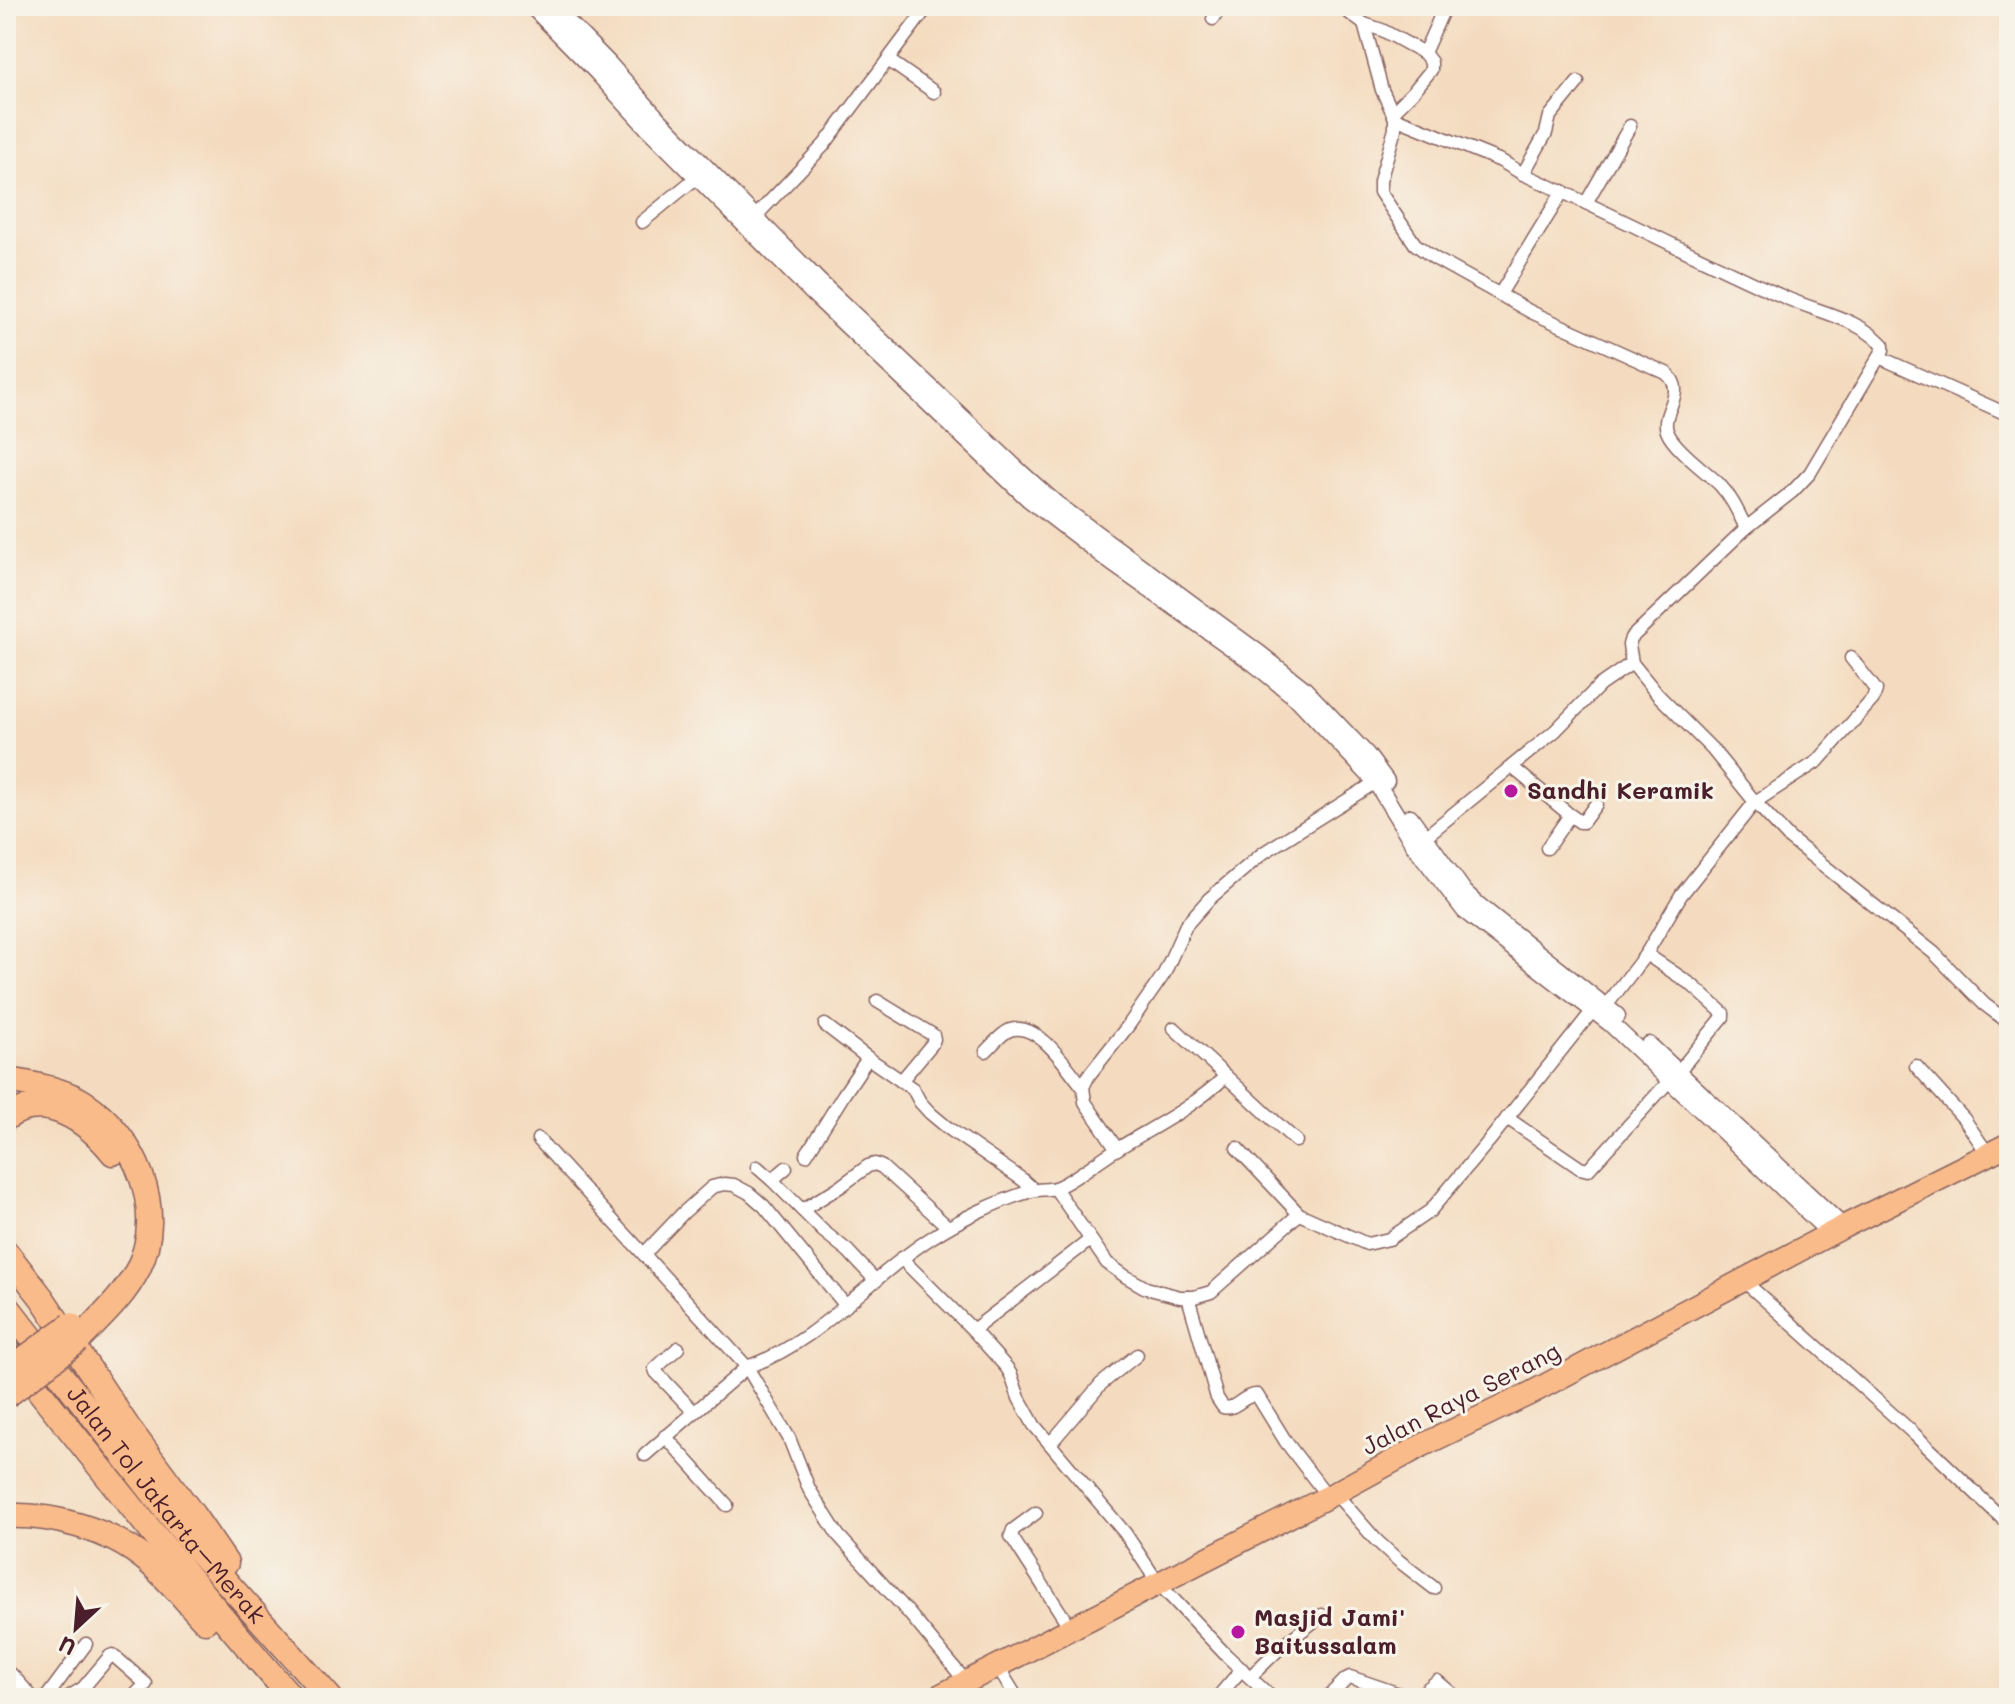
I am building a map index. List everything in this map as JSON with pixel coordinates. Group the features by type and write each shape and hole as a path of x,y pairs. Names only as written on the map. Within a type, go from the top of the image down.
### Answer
{"highway":[{"path":"6,1080 34,1084 82,1101 111,1125 138,1164 149,1210 148,1239 138,1269 112,1307 6,1372"},
{"path":"6,1118 16,1111 45,1107 71,1115 101,1138 124,1165 138,1208 137,1236 129,1262 75,1332 6,1396"},
{"name":"Jalan Raya Serang","path":"935,1698 1332,1495 1421,1446 1529,1394 1837,1230 2009,1144"},
{"path":"6,1252 42,1298 127,1426 193,1515 282,1646"},
{"name":"Jalan Tol Jakarta–Merak","path":"6,1305 196,1548 330,1698"},
{"name":"Jalan Tol Jakarta–Merak","path":"6,1349 235,1634 292,1698"},
{"path":"6,1516 26,1515 54,1520 93,1531 127,1546 159,1571 278,1698"}],"street":[{"path":"532,6 697,177 751,220 819,282 1036,488 1304,689 1366,754 1419,842"},
{"path":"552,6 751,220 814,294 1029,499 1306,706 1376,782 1419,842 1489,922 1600,1006 1837,1230"},
{"path":"751,220 824,145 928,6"},
{"path":"1213,19 1221,6"},
{"path":"1340,6 1364,24 1382,30 1424,53 1431,62 1431,70 1394,115"},
{"path":"1424,53 1445,6"},
{"path":"1364,24 1382,90 1394,115 1395,129 1380,181 1381,196 1415,244 1531,312 1628,354 1672,378 1675,389 1666,425 1668,433 1675,444 1721,487 1746,528"},
{"path":"888,60 934,92"},
{"path":"1523,174 1546,133 1550,116 1578,82"},
{"path":"1394,115 1501,161 1786,298 1854,324 1883,345 1879,357 1810,473 1793,491 1746,528 1631,638 1632,663 1789,838 1926,946 1984,1004 2009,1023"},
{"path":"1586,203 1630,126"},
{"path":"642,222 697,177"},
{"path":"1500,294 1563,191"},
{"path":"1879,357 2009,415"},
{"path":"1237,1148 1299,1214 1367,1244 1389,1239 1430,1211 1646,954 1681,895 1755,802 1818,761 1873,699 1876,690 1851,658"},
{"path":"1419,842 1555,731 1600,685 1632,663"},
{"path":"1512,767 1580,822 1596,804"},
{"path":"1083,1087 1164,974 1186,925 1203,906 1263,853 1376,782"},
{"path":"1547,848 1570,815"},
{"path":"1507,1118 1580,1168 1588,1170 1674,1076 1723,1017 1723,1013 1692,985 1646,954"},
{"path":"877,1001 931,1033 934,1039 901,1081"},
{"path":"825,1025 913,1089 936,1119 1034,1190"},
{"path":"1174,1028 1296,1141"},
{"path":"986,1051 1008,1030 1016,1029 1044,1038 1083,1087 1085,1102 1117,1149"},
{"path":"806,1155 868,1058"},
{"path":"1916,1066 1964,1119 1988,1154"},
{"path":"645,1455 747,1367 767,1360 807,1336 901,1258 948,1227 1034,1190 1055,1188 1175,1115 1226,1076"},
{"path":"538,1139 747,1367 789,1438 809,1489 838,1535 967,1683"},
{"path":"802,1210 875,1164 948,1227"},
{"path":"757,1167 876,1281"},
{"path":"772,1180 786,1168"},
{"path":"644,1254 712,1187 734,1185 764,1206 846,1306"},
{"path":"1055,1188 1107,1263 1146,1288 1188,1297 1211,1292 1299,1214"},
{"path":"973,1330 1090,1240"},
{"path":"901,1258 973,1330 1011,1375 1034,1425 1125,1533 1158,1583 1272,1698"},
{"path":"1744,1281 1912,1432 2009,1525"},
{"path":"1188,1297 1217,1398 1223,1407 1232,1408 1249,1396 1257,1395 1286,1442 1332,1495 1399,1561 1434,1588"},
{"path":"678,1348 655,1369 694,1412"},
{"path":"1050,1444 1101,1384 1137,1355"},
{"path":"665,1436 727,1505"},
{"path":"1036,1513 1013,1530 1011,1538 1071,1629"},
{"path":"1217,1698 1322,1615"},
{"path":"53,1695 86,1644"},
{"path":"67,1698 83,1688 113,1655 146,1684 132,1698"},
{"path":"998,1667 1017,1698"},
{"path":"6,1674 12,1675 33,1698"},
{"path":"1327,1698 1350,1677 1416,1698 1437,1681 1457,1698"}],"place":[{"name":"Sandhi Keramik","path":"1511,791"},
{"name":"Masjid Jami' Baitussalam","path":"1238,1632"}]}
